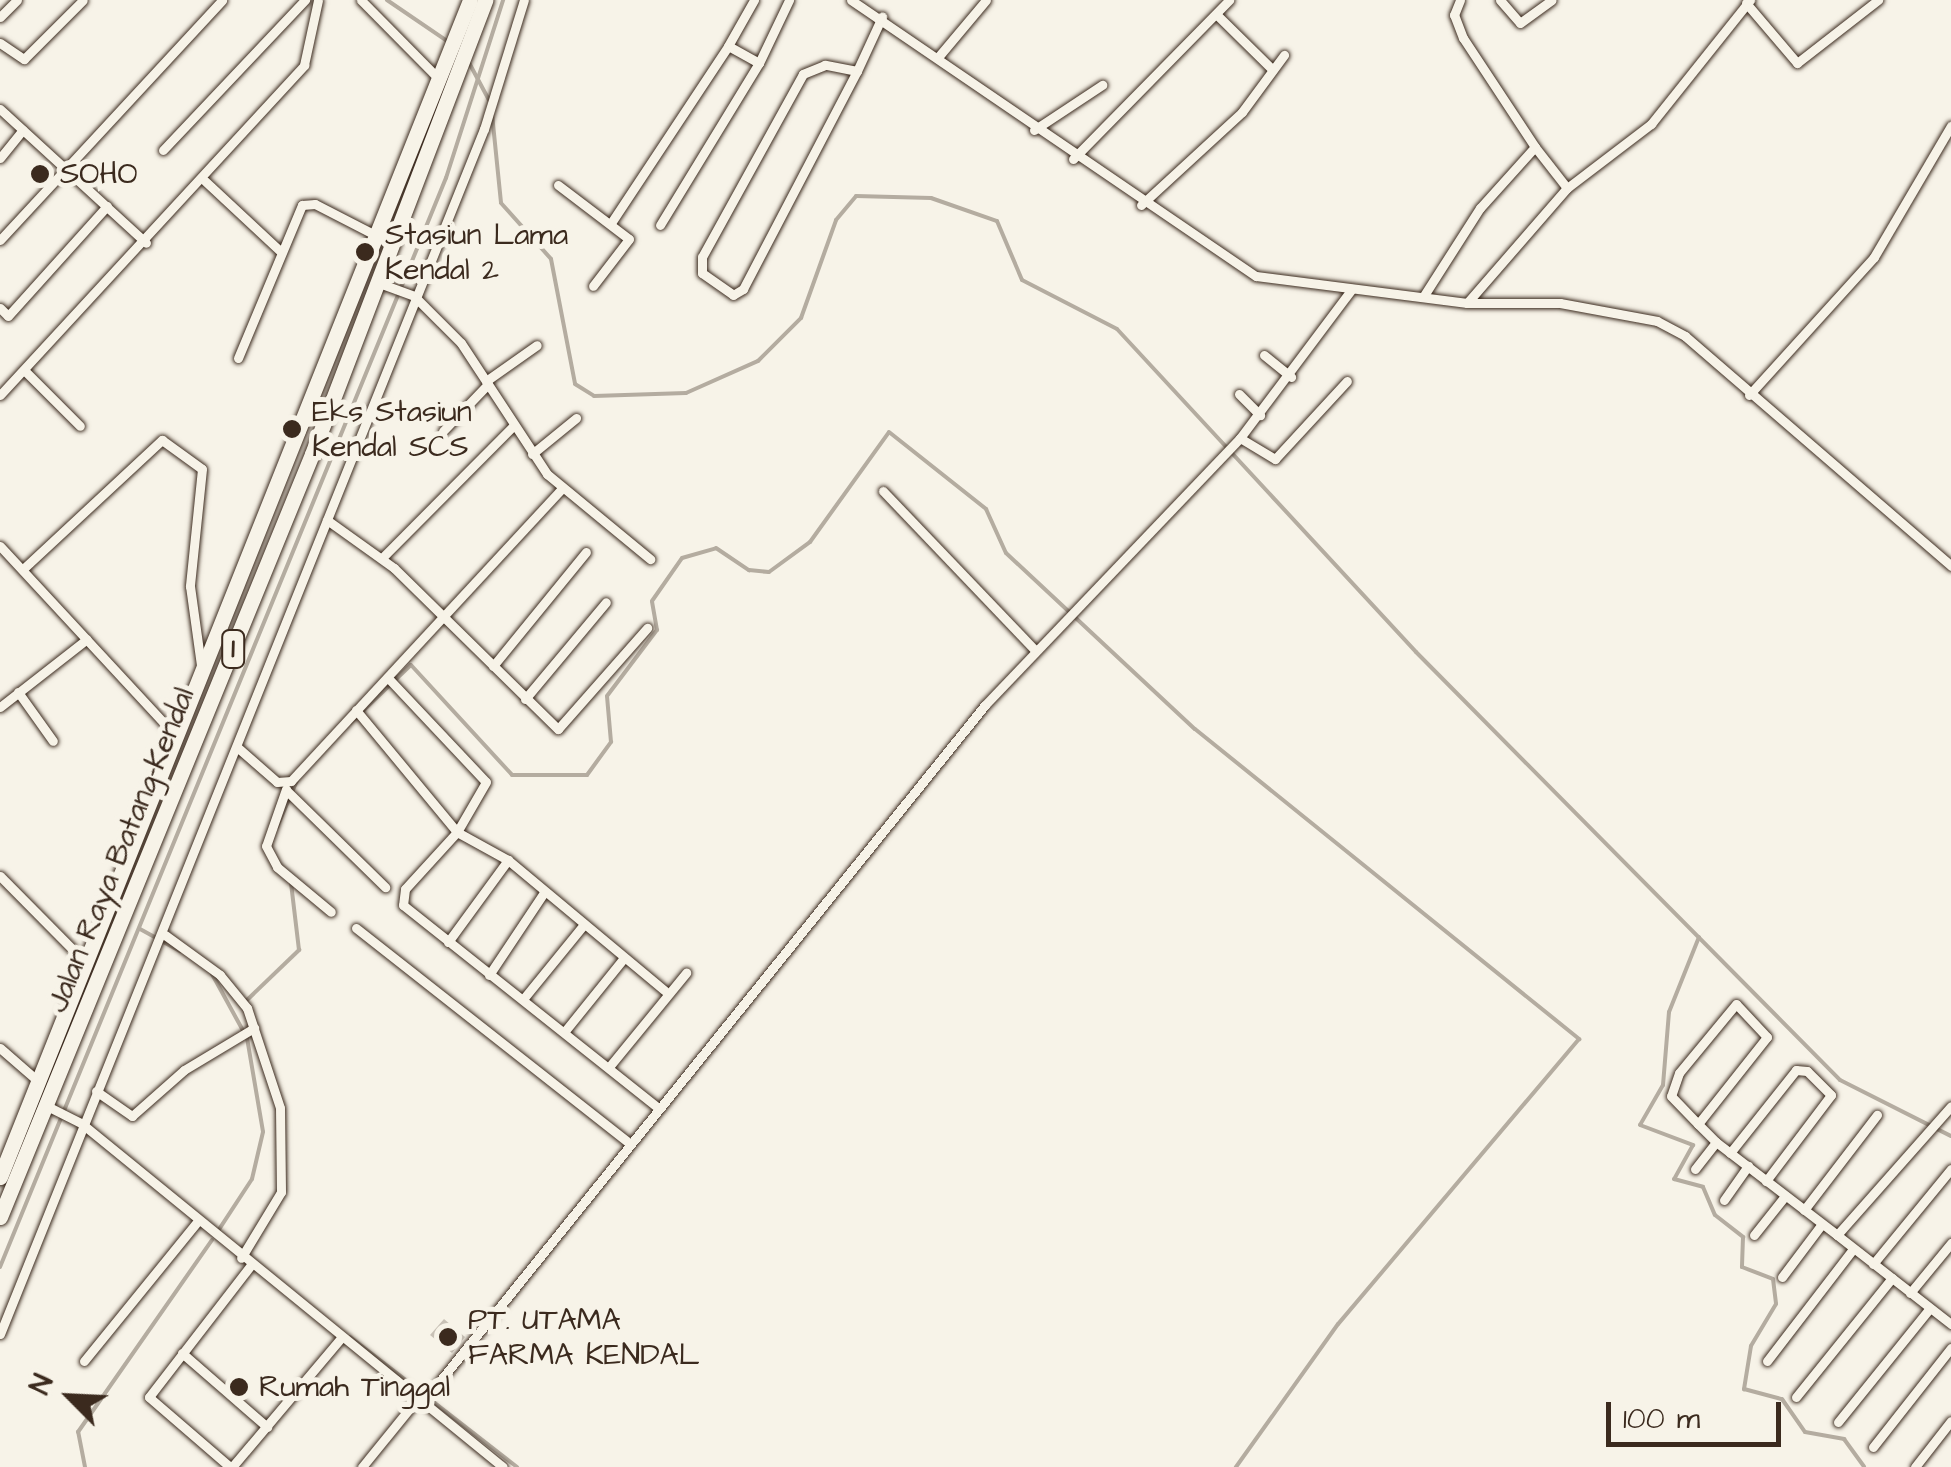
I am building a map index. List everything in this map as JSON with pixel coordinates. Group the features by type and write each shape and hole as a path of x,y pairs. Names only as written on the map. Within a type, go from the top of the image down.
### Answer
{"highway":[{"name":"Jalan Raya Batang-Kendal","path":"467,30 470,0"},
{"name":"Jalan Raya Batang-Kendal","path":"0,1176 204,680 379,237 467,30 485,0"},
{"name":"Jalan Raya Batang-Kendal","path":"0,1217 51,1108 383,284 447,76"}],"street":[{"path":"0,17 17,0"},
{"path":"0,43 24,59 83,0"},
{"path":"0,240 63,166 222,0"},
{"path":"163,150 305,0"},
{"path":"0,395 205,181 304,65 318,0"},
{"path":"361,0 447,76"},
{"path":"0,1334 78,1121 160,948 412,295 484,129 524,0"},
{"path":"611,222 728,46 754,0"},
{"path":"660,225 758,63 790,0"},
{"path":"851,0 939,56 1034,130 1141,205 1256,276 1466,303 1636,312 1684,336 1951,566"},
{"path":"1073,158 1230,0"},
{"path":"1460,0 1454,14 1463,38 1567,188"},
{"path":"1500,0 1520,23 1552,0"},
{"path":"1466,303 1567,188 1651,124 1748,2 1797,63 1878,0"},
{"path":"939,56 981,1"},
{"path":"1217,15 1273,70"},
{"path":"856,71 825,65 803,74 720,224 700,268 734,294 742,289 856,71 882,18"},
{"path":"728,46 758,63"},
{"path":"1141,205 1242,112 1284,55"},
{"path":"1034,130 1102,85"},
{"path":"0,109 146,243"},
{"path":"1750,395 1874,257 1951,126"},
{"path":"0,158 23,130"},
{"path":"1423,297 1473,217 1536,146"},
{"path":"205,181 280,252"},
{"path":"558,185 611,222 630,243 593,286"},
{"path":"238,358 280,252 308,202 379,237"},
{"path":"2,316 107,206"},
{"path":"383,284 412,295 487,382 532,454 562,488 650,558"},
{"path":"362,1467 1035,650 1260,415 1352,289"},
{"path":"443,430 487,382 537,344"},
{"path":"1264,355 1291,377"},
{"path":"24,370 80,426"},
{"path":"1236,442 1275,459 1347,381"},
{"path":"1239,394 1260,415"},
{"path":"532,454 576,418"},
{"path":"382,558 514,425"},
{"path":"22,569 162,440 202,469 190,586 204,680"},
{"path":"276,782 291,780 448,619 562,488"},
{"path":"883,491 1035,650"},
{"path":"327,520 382,558 525,699 566,728 646,628"},
{"path":"0,546 179,739"},
{"path":"493,666 586,552"},
{"path":"525,699 606,602"},
{"path":"0,707 86,639"},
{"path":"389,678 484,775 484,791 402,900 488,975 524,998 656,1106"},
{"path":"18,692 53,741"},
{"path":"356,710 456,832 508,860 582,927 665,991"},
{"path":"237,747 385,887"},
{"path":"286,790 266,846 277,867 331,912"},
{"path":"448,942 508,860"},
{"path":"0,876 86,964"},
{"path":"488,975 544,894"},
{"path":"524,998 582,927"},
{"path":"356,928 628,1141"},
{"path":"164,936 220,975 252,1030 284,1144 280,1192 241,1258"},
{"path":"565,1031 622,959"},
{"path":"609,1067 665,991 686,973"},
{"path":"1698,1124 1768,1037 1736,1004 1673,1085 1671,1096 1698,1124 1716,1142 1951,1324"},
{"path":"96,1090 132,1116 152,1093 252,1030"},
{"path":"0,1048 39,1082"},
{"path":"1730,1153 1796,1070 1807,1070 1830,1095 1766,1180"},
{"path":"51,1108 78,1121 241,1258 503,1467"},
{"path":"1837,1235 1947,1110"},
{"path":"1804,1210 1877,1115"},
{"path":"1694,1168 1716,1142"},
{"path":"1724,1200 1748,1166"},
{"path":"1873,1264 1951,1169"},
{"path":"1754,1235 1785,1196"},
{"path":"84,1361 198,1222"},
{"path":"1782,1277 1822,1224"},
{"path":"1910,1293 1951,1243"},
{"path":"1767,1361 1854,1248"},
{"path":"251,1266 182,1353 150,1403 231,1467 341,1338"},
{"path":"1796,1397 1892,1278"},
{"path":"1838,1422 1930,1308"},
{"path":"1872,1447 1951,1348"},
{"path":"182,1353 266,1427"},
{"path":"1915,1467 1951,1422"}],"building":[{"name":"PT. UTAMA FARMA KENDAL","path":"444,1319 465,1337 452,1353 430,1335"}],"waterway":[{"path":"387,0 447,41"},
{"path":"0,1267 446,178 503,0"},
{"path":"466,57 489,100"},
{"path":"492,114 501,203 551,259 575,384 594,396 686,393 758,361 801,318 836,220 856,196 931,198 997,221 1022,280 1117,329 1416,652 1840,1080 1951,1136"},
{"path":"350,723 411,665 512,775 587,775 611,742 607,696 657,630 652,601 682,558 716,548 749,570 769,572 810,542 889,432 986,509 1006,553 1195,729 1579,1039 1338,1324 1236,1467"},
{"path":"277,827 299,776"},
{"path":"246,1001 299,950 291,883"},
{"path":"140,929 180,951"},
{"path":"1699,937 1669,1012 1663,1085 1640,1125 1693,1145 1674,1179 1703,1187 1715,1215 1743,1237 1742,1267 1773,1279 1776,1304 1751,1346 1744,1389 1782,1399 1805,1432 1844,1439 1864,1467"},
{"path":"212,974 247,1038 263,1132 252,1179 218,1231"},
{"path":"85,1467 78,1432 212,1240"},
{"path":"350,1337 425,1395"},
{"path":"431,1400 517,1467"}],"place":[{"name":"SOHO","path":"40,174"},
{"name":"Stasiun Lama Kendal 2","path":"365,252"},
{"name":"Eks Stasiun Kendal SCS","path":"292,429"},
{"name":"PT. UTAMA FARMA KENDAL","path":"448,1337"},
{"name":"Rumah Tinggal","path":"239,1387"}]}
